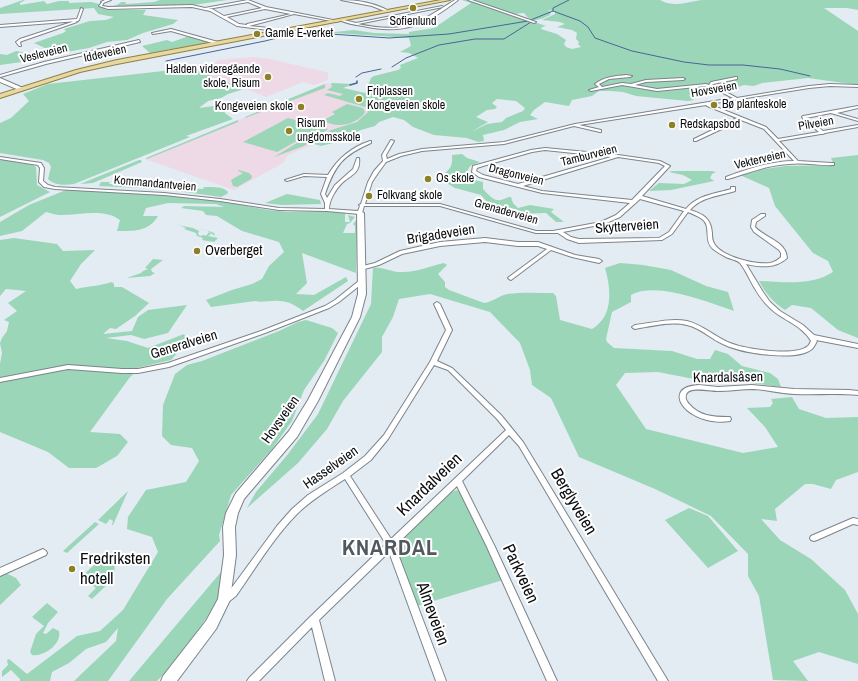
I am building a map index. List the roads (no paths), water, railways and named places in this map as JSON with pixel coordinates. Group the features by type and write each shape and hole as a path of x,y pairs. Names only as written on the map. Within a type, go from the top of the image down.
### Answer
{"main road":[{"name":"Iddeveien","path":"0,96 109,64 273,31 448,0"}],"street":[{"path":"109,0 103,2 100,6 108,8 192,6 206,8 244,2 265,8 339,20 381,29 405,27 422,22 456,0"},
{"name":"Iddeveien","path":"342,0 373,5 388,11"},
{"path":"470,0 535,22"},
{"path":"355,24 445,7"},
{"path":"206,8 236,24 273,31"},
{"path":"225,17 265,8"},
{"path":"20,45 18,42 21,40 76,22 82,9"},
{"path":"244,26 297,13"},
{"path":"51,22 53,18"},
{"path":"22,24 24,20"},
{"path":"0,26 78,20"},
{"name":"Iddeveien","path":"154,32 171,30 217,43"},
{"name":"Vesleveien","path":"0,76 45,63 139,41"},
{"path":"601,88 597,84 600,81 618,76 630,76"},
{"path":"591,90 622,84 657,90 710,85 712,83 736,78"},
{"path":"632,85 649,81 683,79"},
{"path":"0,80 21,89"},
{"path":"710,85 737,99"},
{"name":"Hovsveien","path":"168,681 211,624 224,600 230,555 229,528 232,513 240,496 285,445 313,400 356,317 362,294 360,209 370,182 385,162 400,155 415,151 504,143 525,139 575,125 818,86 858,86"},
{"name":"Vekterveien","path":"707,105 765,128 778,140 797,162"},
{"path":"823,133 804,118 858,107"},
{"path":"831,112 858,120"},
{"path":"695,140 741,118"},
{"name":"Hovsveien","path":"575,125 600,131"},
{"name":"Pilveien","path":"778,140 858,126"},
{"name":"Hovsveien","path":"385,162 384,155 392,141"},
{"path":"327,210 327,203 323,194 330,176 338,163 348,151 370,142"},
{"name":"Dragonveien","path":"618,156 584,152 538,150 482,164 474,169 477,174 481,176 549,193 634,202"},
{"name":"Tamburveien","path":"518,186 618,156 667,164"},
{"name":"Kommandantveien","path":"0,158 39,164 42,168 41,181 46,186 55,188 164,194 220,200 279,209 360,209"},
{"path":"327,203 338,185 355,172 358,159"},
{"name":"Vekterveien","path":"728,178 758,168 797,162 832,164"},
{"name":"Grenaderveien","path":"360,209 440,205 536,232 559,231 608,221 622,213 667,168 667,164"},
{"path":"287,180 304,175 330,176"},
{"name":"Skytterveien","path":"559,231 569,238 579,242 660,239 668,235 687,211 700,200 733,190 733,188"},
{"path":"639,197 700,216 708,222 711,243 714,247 742,262 759,265 774,264 782,261 784,258 784,253 781,249 757,232 753,227 754,221 763,215"},
{"name":"Brigadeveien","path":"361,268 377,264 400,253 459,242 486,240 518,244 538,244 574,256 599,261"},
{"path":"511,278 551,248"},
{"path":"742,262 773,308 803,328 812,337 858,346"},
{"name":"Generalveien","path":"0,380 68,367 122,372 138,371 169,365 263,332 327,307 337,302 362,281"},
{"name":"Hasselveien","path":"224,600 233,594 280,528 295,511 311,496 346,475 370,456 386,437 433,362 448,330 437,304"},
{"name":"Knardalsåsen","path":"635,327 672,322 687,323 702,329 729,345 744,350 768,352 803,352 812,346 814,341 812,337"},
{"name":"Berglyveien","path":"433,362 450,369 510,430 521,444 663,681"},
{"name":"Knardalsåsen","path":"728,419 702,417 694,414 684,405 682,400 683,395 687,390 693,388 717,389 748,386 784,391 840,391 858,394"},
{"name":"Knardalveien","path":"252,681 390,544 510,430"},
{"name":"Almeveien","path":"346,475 390,544 441,681"},
{"name":"Parkveien","path":"458,480 494,553 552,681"},
{"path":"814,538 853,521 858,522"},
{"path":"0,572 43,553"},
{"path":"314,619 330,681"}],"waterway":[{"path":"553,11 553,8 569,0"},
{"path":"528,21 553,11"},
{"path":"553,11 580,21 588,27 595,38 632,51 684,62 709,65 743,65 780,69 810,76"},
{"path":"166,61 265,41 301,32 389,38 449,34 528,21"},
{"path":"392,67 406,58 439,45 475,39 504,39 531,22 528,21"},
{"path":"356,77 362,73 381,69"},
{"path":"350,85 357,83 357,81"}],"place":[{"name":"Sofienlund","path":"413,8"},
{"name":"Gamle E-verket","path":"257,34"},
{"name":"Halden videregående skole, Risum","path":"268,77"},
{"name":"Friplassen Kongeveien skole","path":"359,99"},
{"name":"Bø planteskole","path":"714,105"},
{"name":"Kongeveien skole","path":"301,107"},
{"name":"Redskapsbod","path":"672,125"},
{"name":"Risum ungdomsskole","path":"289,131"},
{"name":"Os skole","path":"428,179"},
{"name":"Folkvang skole","path":"369,196"},
{"name":"Overberget","path":"197,251"},
{"name":"Fredriksten hotell","path":"72,569"}],"district":[{"name":"KNARDAL","path":"390,549"}]}
